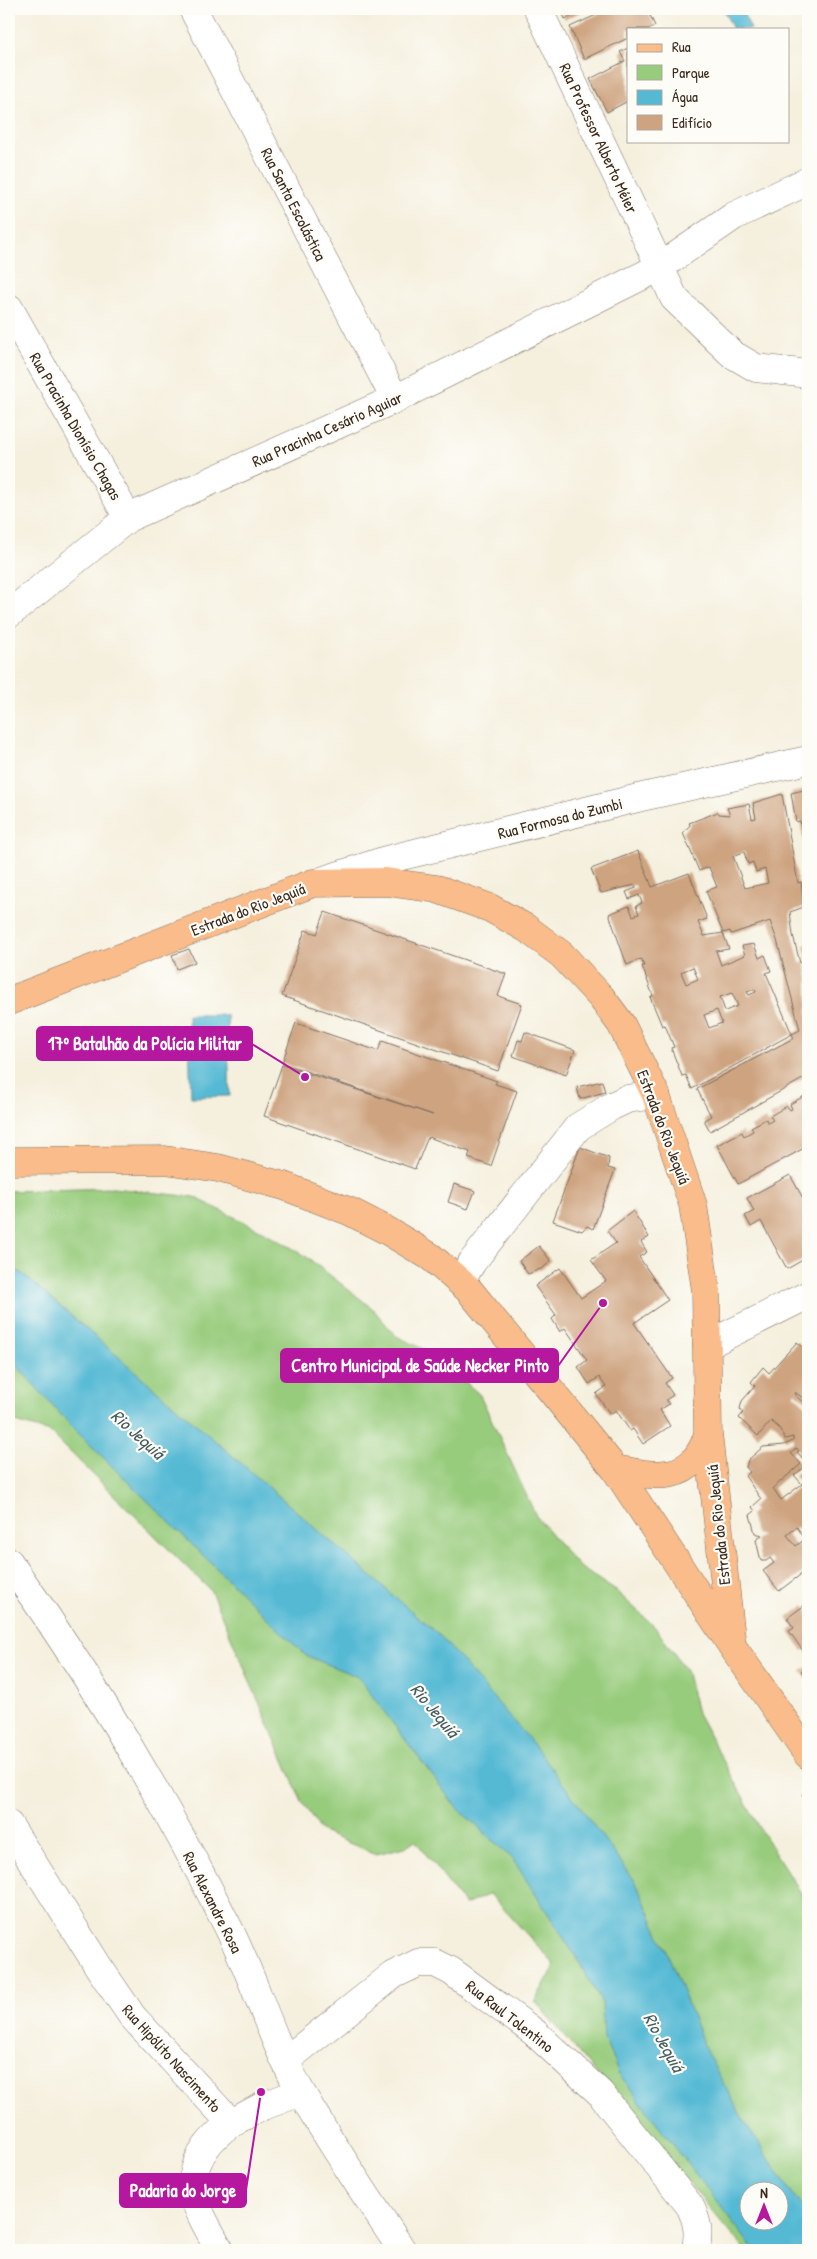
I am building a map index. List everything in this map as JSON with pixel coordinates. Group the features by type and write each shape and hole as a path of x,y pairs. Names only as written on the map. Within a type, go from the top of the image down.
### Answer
{"main road":[{"name":"Estrada do Rio Jequiá","path":"9,1001 313,883 386,882 437,889 490,908 526,928 562,955 601,997 621,1024 656,1095 693,1205 706,1291 708,1434 732,1646"},
{"name":"Estrada do Rio Jequiá","path":"9,1161 165,1160 218,1168 284,1186 350,1212 386,1230 423,1252 469,1290 615,1469 732,1646 808,1755"},
{"path":"615,1469 651,1476 670,1474 691,1463 699,1454 708,1434"}],"street":[{"name":"Rua Santa Escolástica","path":"193,9 395,399"},
{"name":"Rua Professor Alberto Méier","path":"538,9 674,298 732,354 756,368 800,373 808,371"},
{"name":"Rua Pracinha Cesário Aguiar","path":"9,614 128,518 395,399 660,267 734,216 808,181"},
{"name":"Rua Pracinha Dionísio Chagas","path":"9,308 128,518"},
{"name":"Rua Formosa do Zumbi","path":"313,883 386,860 642,797 808,760"},
{"path":"460,1282 473,1261 578,1127 612,1106 627,1100 656,1095"},
{"path":"707,1345 808,1295"},
{"name":"Rua Alexandre Rosa","path":"9,1562 52,1623 143,1769 226,1922 285,2061 301,2092 402,2250"},
{"name":"Rua Hipólito Nascimento","path":"9,1825 132,2016 231,2123 264,2106 301,2092"},
{"name":"Rua Raul Tolentino","path":"285,2061 393,1975 418,1963 435,1963 452,1971 534,2032 600,2093 690,2206 697,2222 699,2235 696,2248"},
{"path":"220,2250 192,2189 195,2169 200,2154 218,2133 231,2123"}],"green space":[{"path":"113,1188 194,1197 266,1233 304,1255 372,1308 396,1336 434,1354 480,1395 536,1516 578,1566 616,1591 654,1626 686,1670 697,1713 765,1837 808,1904 808,2233 790,2207 790,2182 775,2182 653,1958 9,1283 9,1191"},
{"path":"9,1340 366,1668 521,1851 586,1952 615,2036 740,2210 740,2232 756,2232 769,2250 745,2250 535,2001 555,1965 490,1894 465,1905 415,1840 405,1847 376,1854 322,1832 302,1802 211,1591 50,1432 9,1420"}],"water":[{"path":"723,9 741,9 750,28 732,28"},
{"path":"188,1015 227,1015 230,1096 191,1097"},
{"name":"Rio Jequiá","path":"9,1266 23,1274 440,1636 535,1746 635,1881 667,1952 708,2055 743,2119 784,2182 740,2182 740,2232 619,2074 604,2039 602,2003 576,1957 512,1858 456,1807 358,1677 305,1655 73,1428 9,1357"},
{"path":"790,2191 808,2212 808,2250 755,2250 740,2232 790,2232"}],"building":[{"path":"561,9 587,9 565,19"},
{"path":"609,9 647,9 655,26 651,28 627,28 627,38 584,59 570,27"},
{"path":"627,48 627,102 607,112 590,79 625,61 620,52"},
{"path":"808,789 808,846 805,847 800,821 796,822 791,793"},
{"path":"782,794 798,883 801,882 804,907 790,912 800,963 805,962 808,977 808,1076 710,1131 704,1120 711,1116 697,1089 794,1038 792,1034 800,1030 777,940 770,921 731,934 730,931 723,933 706,891 717,887 709,867 699,871 683,833 690,825 689,823 718,812 719,814 730,815 727,808 749,804 752,819 756,818 753,803","holes":["744,852 748,864 753,862 756,872 765,869 768,883 745,888 733,856"]},
{"path":"638,851 652,887 689,873 707,919 698,922 704,936 723,933 729,949 716,951 721,965 745,955 742,946 754,944 759,958 765,955 771,971 766,973 792,1034 692,1089 686,1075 682,1076 671,1048 674,1047 665,1025 662,1026 650,997 653,996 641,959 627,965 609,914 629,906 633,916 639,914 636,906 642,903 639,895 629,899 626,892 636,888 635,885 601,893 591,869","holes":["693,967 698,979 686,984 681,972","755,989 756,992 749,995 747,992","732,993 738,1006 725,1011 720,997","717,1010 722,1023 709,1028 704,1015"]},
{"path":"325,912 506,974 498,996 522,1004 498,1071 282,996 305,930 317,934"},
{"path":"808,943 808,961 807,961 804,945"},
{"path":"189,949 195,962 177,969 172,955"},
{"path":"296,1023 378,1051 382,1041 497,1081 495,1084 517,1091 491,1166 468,1158 470,1152 428,1137 415,1169 264,1116 282,1065 433,1115 282,1063"},
{"path":"525,1032 575,1050 566,1075 513,1056 518,1040 522,1041"},
{"path":"602,1081 605,1092 580,1099 577,1087"},
{"path":"808,1094 808,1146 738,1184 717,1145 742,1132 744,1136 753,1131 751,1127 766,1119 768,1123 773,1120 770,1116 787,1106 790,1110 792,1109 790,1104"},
{"path":"580,1147 609,1158 608,1168 615,1170 593,1229 587,1226 582,1231 553,1221"},
{"path":"790,1175 808,1207 808,1257 787,1269 761,1221 751,1227 745,1216 754,1211 747,1198"},
{"path":"454,1184 475,1191 468,1209 448,1202"},
{"path":"633,1211 649,1237 641,1242 647,1252 639,1257 668,1300 634,1323 672,1378 665,1383 673,1395 666,1400 669,1404 660,1410 670,1426 643,1444 633,1429 630,1431 616,1410 610,1414 596,1394 606,1387 599,1377 589,1384 578,1367 587,1360 565,1328 560,1332 552,1319 556,1315 535,1286 560,1268 581,1298 606,1281 591,1260 616,1243 607,1231"},
{"path":"539,1246 551,1261 543,1268 528,1274 519,1261"},
{"path":"808,1341 808,1402 795,1392 794,1394 808,1407 808,1458 805,1461 797,1452 799,1451 797,1448 791,1453 801,1464 773,1488 781,1500 802,1484 794,1475 808,1465 808,1569 779,1591 763,1571 774,1563 770,1558 766,1561 761,1561 756,1540 762,1535 755,1533 750,1515 755,1511 752,1507 761,1499 745,1476 750,1472 746,1467 748,1460 763,1447 784,1445 793,1441 793,1437 785,1439 779,1428 771,1421 758,1436 739,1418 743,1413 740,1409 742,1401 755,1386 751,1382 763,1367 769,1373 797,1342 803,1347","holes":["797,1527 805,1539 796,1546 787,1535"]},
{"path":"805,1605 808,1610 808,1648 803,1651 789,1631 794,1628 787,1618"},
{"path":"806,1667 808,1671 808,1681 801,1671"},
{"path":"808,1792 808,1804 802,1794"}],"place":[{"name":"17º Batalhão da Polícia Militar","path":"305,1077"},
{"name":"Centro Municipal de Saúde Necker Pinto","path":"603,1303"},
{"name":"Padaria do Jorge","path":"261,2092"}]}
